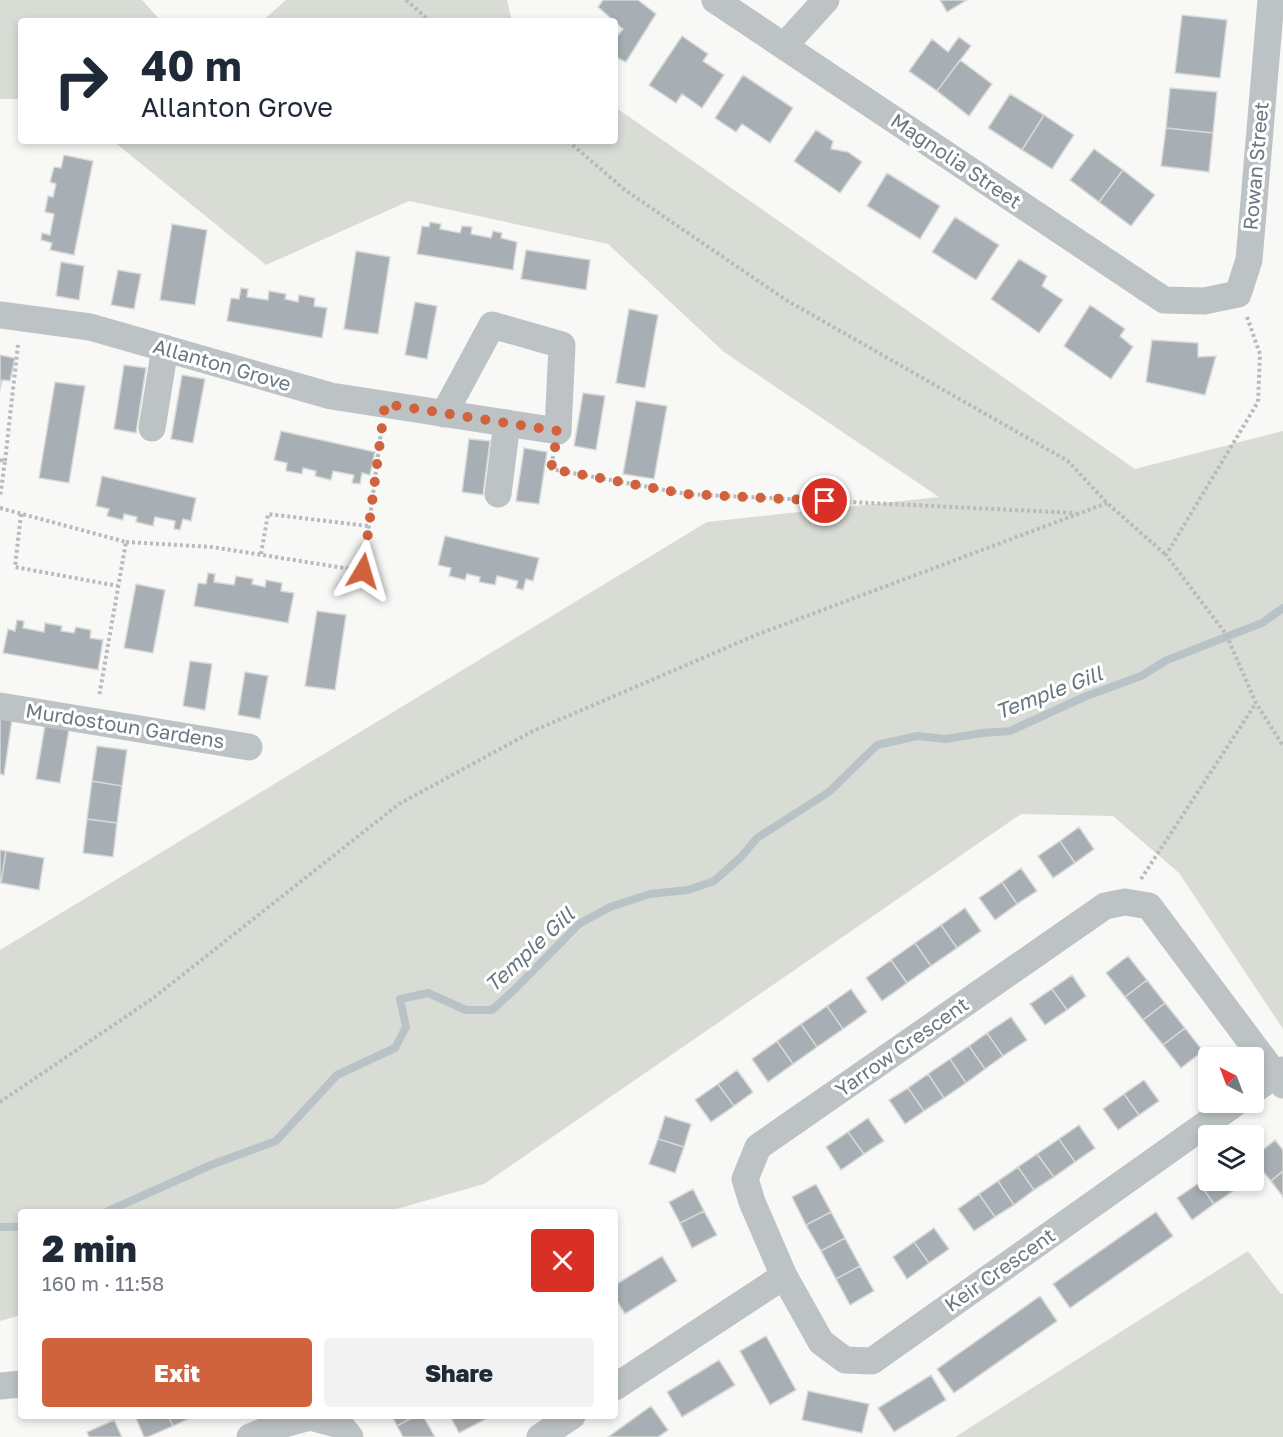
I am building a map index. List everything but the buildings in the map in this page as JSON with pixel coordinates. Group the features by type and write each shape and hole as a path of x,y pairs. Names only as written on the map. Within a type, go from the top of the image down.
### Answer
{"street":[{"name":"Magnolia Street","path":"715,0 1164,300 1204,302 1238,294"},
{"path":"784,46 826,0"},
{"name":"Rowan Street","path":"1238,294 1249,260 1270,0"},
{"name":"Allanton Grove","path":"11,316 90,327 331,396 558,431"},
{"path":"444,414 492,325 562,345 558,431"},
{"path":"152,428 165,348"},
{"path":"498,494 507,423"},
{"name":"Murdostoun Gardens","path":"0,706 249,747"},
{"path":"1125,902 1149,906 1281,1077 1264,1085"},
{"name":"Yarrow Crescent","path":"783,1276 752,1202 745,1179 758,1147 1105,906 1125,902"},
{"name":"Keir Crescent","path":"783,1276 821,1342 845,1360 872,1361 1221,1113"},
{"path":"618,1386 783,1276"},
{"path":"0,1386 18,1384"},
{"path":"250,1437 303,1419"},
{"path":"318,1419 340,1425 350,1437"},
{"path":"540,1437 567,1419"}],"path":[{"path":"406,0 427,18"},
{"path":"571,144 625,190 786,300 1068,461 1107,503 1166,555 1226,634 1256,704 1283,746"},
{"path":"1166,555 1258,402 1260,354 1238,294"},
{"path":"0,497 11,316"},
{"path":"0,508 126,542 212,547 363,571 385,404"},
{"path":"558,431 551,469 686,494 1079,513"},
{"path":"0,1102 152,999 399,804 533,731 756,635 1107,503"},
{"path":"21,514 15,567 118,586"},
{"path":"261,555 268,514 368,526"},
{"path":"94,722 126,542"},
{"path":"1125,902 1256,704"}],"shaded area":[{"path":"0,0 142,0 158,18 18,18 18,99 0,99"},
{"path":"286,0 507,0 511,18 265,18"},
{"path":"618,109 1135,469 1283,431 1283,1029 1179,873 1113,816 1021,814 484,1184 396,1209 18,1209 18,1316 0,1321 0,950 707,522 939,497 724,352 608,244 409,201 266,265 117,144 618,144"},
{"path":"1248,1251 1283,1294 1283,1437 955,1437"}],"waterway":[{"name":"Temple Gill","path":"113,1209 211,1165 276,1141 337,1075 395,1048 406,1027 400,999 428,993 466,1010 492,1010 579,924 610,907 650,894 688,890 714,881 741,857 757,838 829,792 877,745 917,736 946,739 1010,731 1084,697 1141,676 1167,660 1262,623 1283,608"},
{"name":"Temple Gill","path":"0,1227 18,1227"}],"route":[{"path":"363,571 385,404 558,431 551,469 686,494 825,501"}]}
